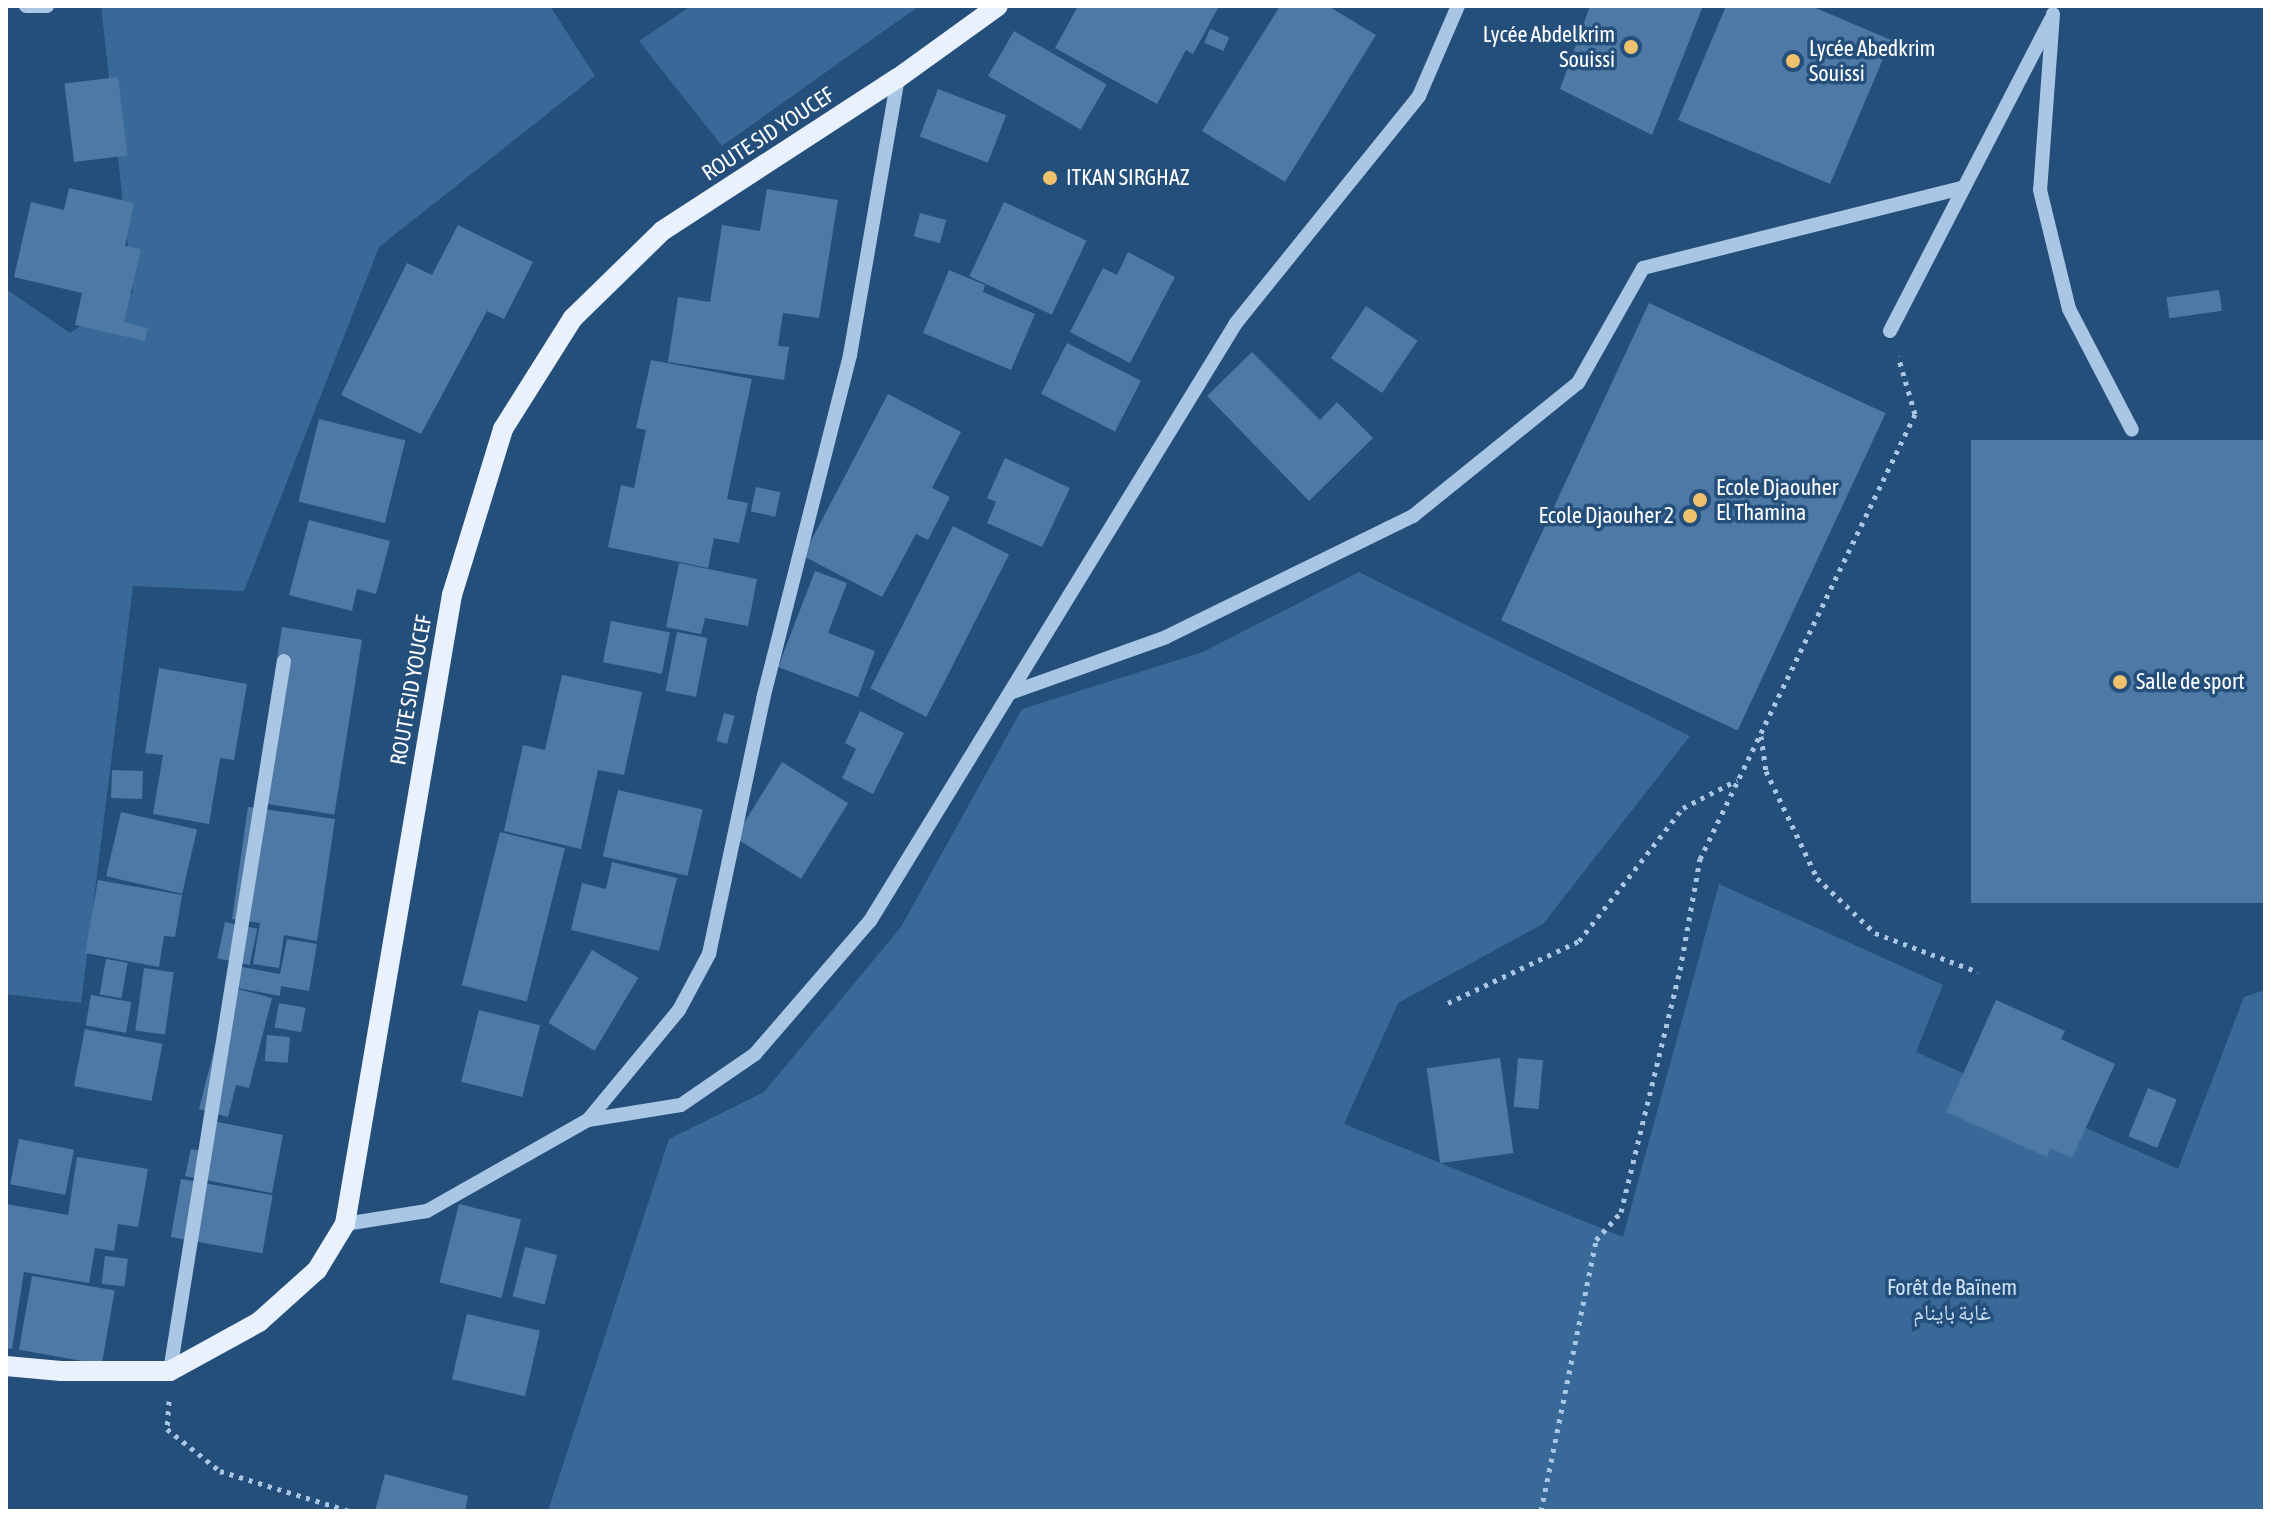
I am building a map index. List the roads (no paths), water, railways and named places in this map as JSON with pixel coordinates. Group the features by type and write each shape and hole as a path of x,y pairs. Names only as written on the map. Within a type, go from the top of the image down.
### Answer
{"main road":[{"name":"ROUTE SID YOUCEF","path":"6,1366 61,1371 170,1371 259,1322 317,1270 345,1224 452,595 503,429 573,318 662,231 898,78 998,6"}],"street":[{"path":"26,6 47,6"},
{"path":"345,1224 427,1211 588,1120 681,1105 755,1054 870,921 1236,323 1419,96 1458,6"},
{"path":"1890,331 2056,10"},
{"path":"2056,10 2040,190 2069,309 2132,430"},
{"path":"588,1120 679,1010 709,954 763,699 850,355 898,78"},
{"path":"1010,693 1166,637 1413,516 1578,383 1643,268 1962,188"},
{"path":"170,1371 284,661"}],"place":[{"name":"Lycée Abdelkrim Souissi","path":"1631,47"},
{"name":"Lycée Abedkrim Souissi","path":"1793,61"},
{"name":"ITKAN SIRGHAZ","path":"1050,178"},
{"name":"Ecole Djaouher El Thamina","path":"1700,500"},
{"name":"Ecole Djaouher 2","path":"1690,516"},
{"name":"Salle de sport","path":"2120,682"}],"park label":[{"name":"Forêt de Baïnem غابة باينام","path":"1952,1300"}]}
